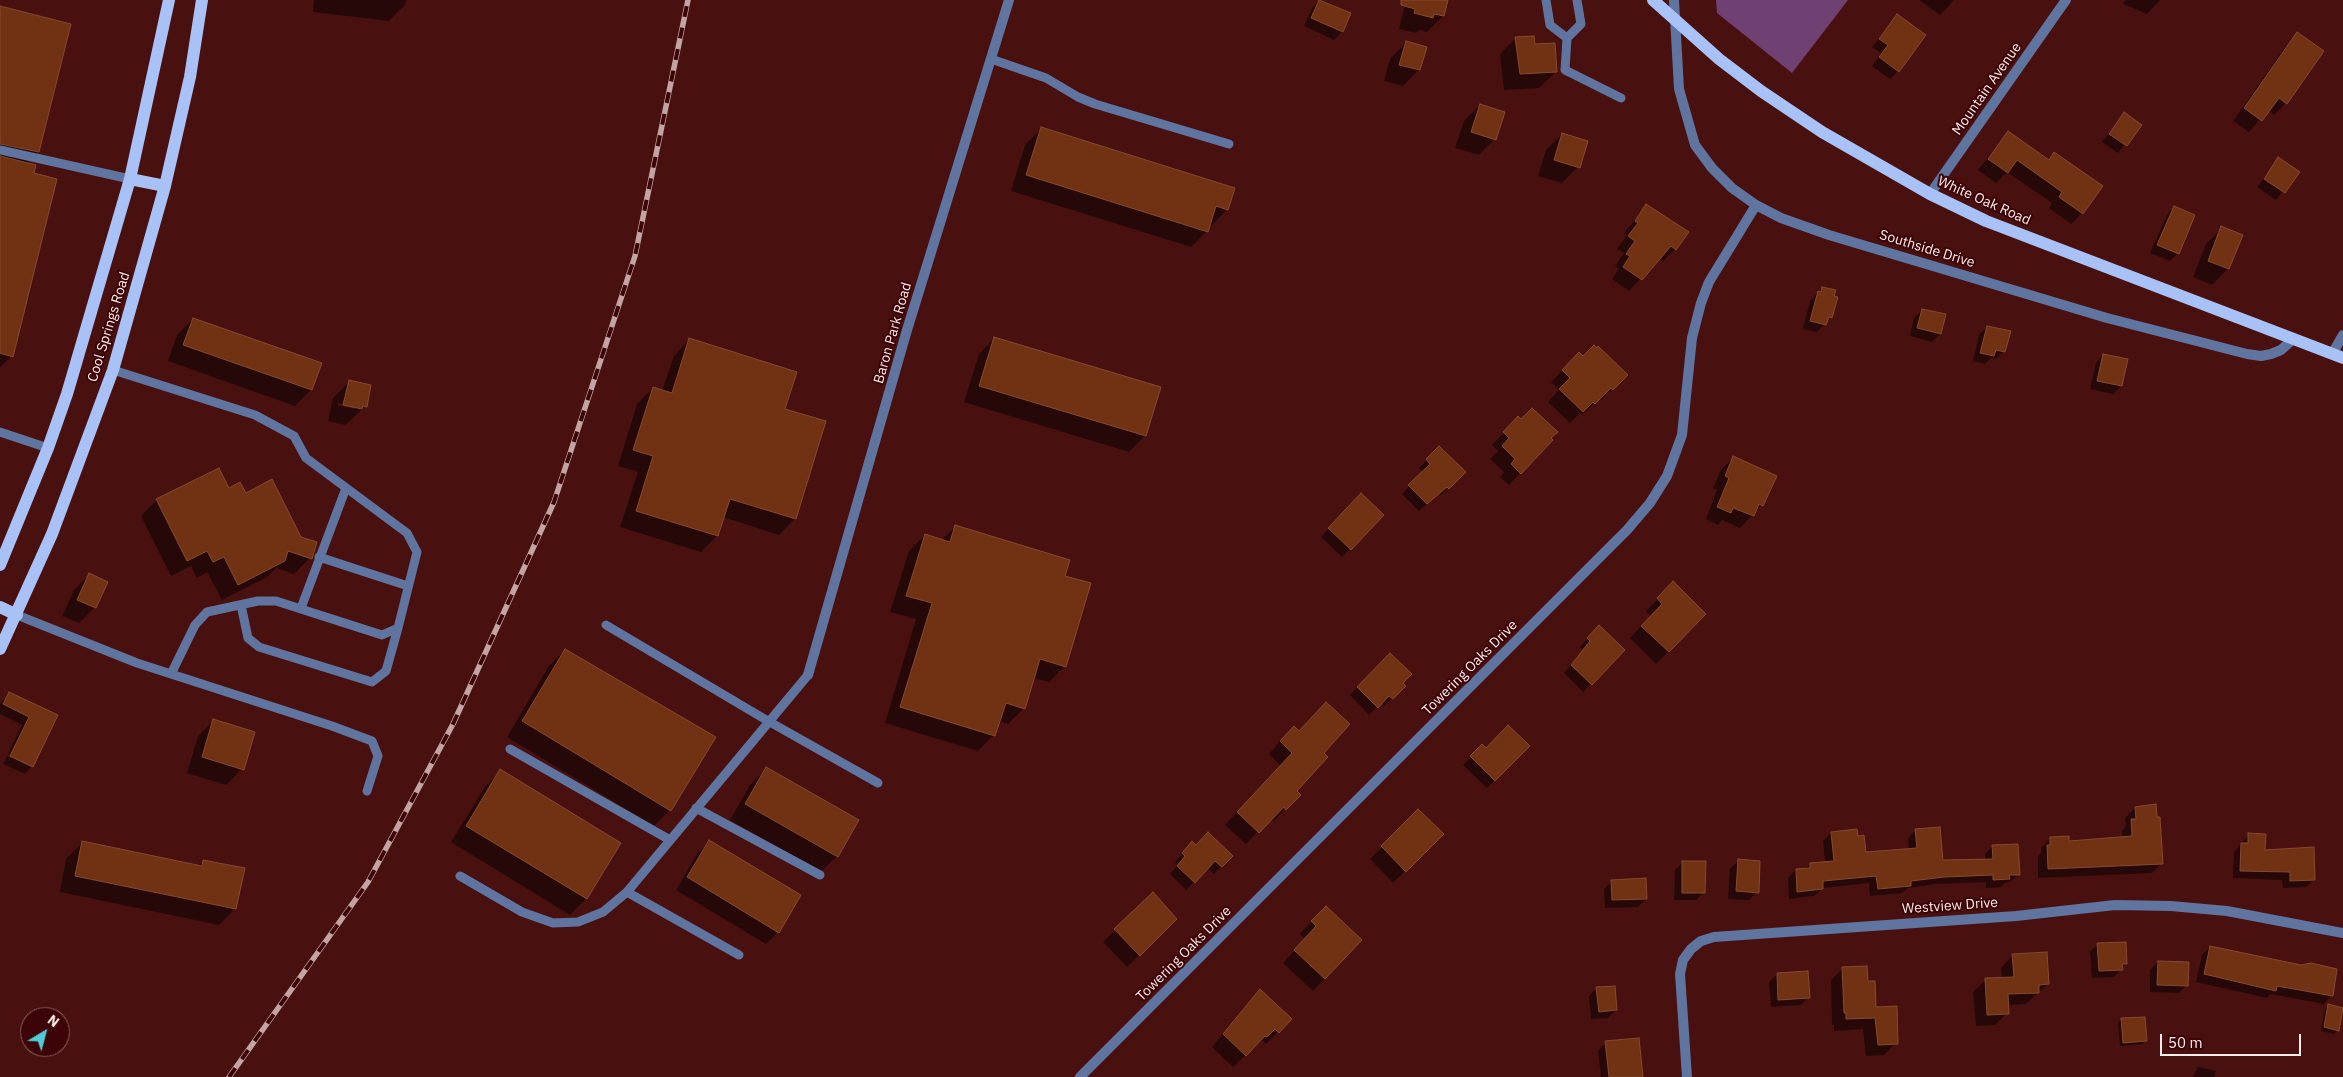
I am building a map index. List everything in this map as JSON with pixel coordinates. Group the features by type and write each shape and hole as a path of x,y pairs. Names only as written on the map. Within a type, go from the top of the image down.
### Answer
{"main road":[{"name":"Cool Springs Road","path":"0,565 48,448 67,394 130,179 169,0"},
{"name":"Cool Springs Road","path":"0,649 17,615 80,463 113,370 165,186 190,77 202,0"},
{"name":"White Oak Road","path":"1652,0 1754,85 1822,132 1930,194 1996,225 2338,356"},
{"path":"130,179 165,186"},
{"path":"0,607 17,615"}],"street":[{"name":"Baron Park Road","path":"808,675 907,330 1009,0"},
{"name":"Southside Drive","path":"1674,0 1679,89 1695,145 1712,168 1732,188 1756,205 1781,218 1829,235 2107,318 2247,354 2261,356 2271,354 2281,350 2293,339"},
{"name":"Mountain Avenue","path":"1930,194 2066,0"},
{"name":"Towering Oaks Drive","path":"1080,1077 1627,530 1650,503 1667,476 1682,435 1692,338 1701,302 1709,282 1756,205"},
{"path":"2338,356 2343,336"},
{"name":"Westview Drive","path":"1687,1077 1680,974 1683,960 1691,949 1702,941 1714,937 2016,916 2115,905 2171,906 2227,911 2343,933"}],"lane":[{"path":"1546,0 1550,25 1567,38"},
{"path":"1577,0 1581,24 1567,38 1565,70 1621,98"},
{"path":"991,59 1046,78 1078,97 1096,104 1229,144"},
{"path":"0,150 130,179"},
{"path":"113,370 255,415 294,436 306,458 407,533 417,552 386,671 372,682 259,647 248,638 241,605"},
{"path":"0,432 48,448"},
{"path":"301,608 346,488"},
{"path":"320,557 408,586"},
{"path":"171,674 195,625 207,612 241,605 276,600 382,635 398,628"},
{"path":"17,615 171,674 332,726 372,741 378,756 367,791"},
{"path":"606,625 768,721 878,782"},
{"path":"460,876 522,912 553,923 578,922 603,912 627,892 808,675"},
{"path":"510,749 670,840"},
{"path":"696,808 820,875"},
{"path":"627,892 739,955"}],"shaded area":[{"path":"1716,0 1848,0 1792,73 1717,13"}],"building":[{"path":"1319,0 1351,13 1343,32 1311,18"},
{"path":"1401,0 1448,0 1444,16 1434,14 1433,18 1414,13 1415,9 1401,5"},
{"path":"0,6 71,24 39,152 0,144"},
{"path":"1897,14 1926,35 1899,72 1879,57 1888,45 1879,39"},
{"path":"2297,32 2324,51 2287,104 2279,98 2262,121 2244,108"},
{"path":"1534,36 1535,44 1555,43 1557,72 1520,74 1515,37"},
{"path":"1406,41 1427,47 1420,70 1399,65"},
{"path":"1480,104 1505,112 1496,140 1471,132"},
{"path":"2124,112 2142,125 2127,146 2109,134"},
{"path":"1041,127 1235,188 1228,210 1216,206 1208,232 1026,175"},
{"path":"2008,131 2049,160 2054,152 2103,186 2083,214 2059,197 2062,192 2017,160 2008,173 1988,159"},
{"path":"1562,133 1588,141 1580,168 1554,160"},
{"path":"0,156 36,165 34,173 57,179 13,357 0,353"},
{"path":"2278,157 2300,172 2285,193 2264,179"},
{"path":"1646,204 1689,232 1676,250 1671,246 1642,280 1623,267 1630,256 1626,254 1635,241 1628,236 1638,223 1635,221"},
{"path":"2174,206 2195,215 2179,254 2157,245"},
{"path":"2221,226 2243,235 2229,269 2208,261"},
{"path":"1822,287 1836,290 1834,296 1838,297 1832,318 1829,317 1826,325 1810,321 1818,291 1821,292"},
{"path":"1922,309 1946,314 1941,334 1917,328"},
{"path":"193,318 322,363 312,390 183,345"},
{"path":"1987,326 2011,331 2005,352 1996,350 1994,356 1980,353"},
{"path":"994,337 1161,387 1146,436 979,386"},
{"path":"689,338 797,372 785,409 826,421 796,519 730,499 718,536 636,511 653,456 633,450 653,387 672,393"},
{"path":"1594,345 1597,348 1598,346 1628,375 1613,390 1611,388 1595,404 1593,402 1583,412 1559,389 1570,378 1562,370 1579,352 1583,356"},
{"path":"2103,354 2128,359 2122,386 2097,381"},
{"path":"349,380 371,385 367,407 363,406 362,409 343,405"},
{"path":"1532,408 1558,432 1551,438 1553,440 1521,474 1511,464 1515,459 1502,446 1509,438 1503,432 1518,416 1521,419"},
{"path":"1439,446 1466,472 1449,489 1447,487 1427,504 1408,485 1430,464 1426,459"},
{"path":"1733,456 1777,476 1763,506 1759,504 1754,516 1733,508 1731,513 1717,507 1729,478 1725,476"},
{"path":"219,468 229,488 240,482 246,493 272,479 301,537 317,542 312,559 288,551 285,561 238,585 224,557 213,562 207,551 187,561 156,499"},
{"path":"1361,493 1384,515 1351,550 1328,528"},
{"path":"955,525 1070,560 1065,576 1091,583 1066,667 1040,659 1025,709 1006,703 995,736 900,707 932,603 906,596 925,534 950,542"},
{"path":"89,573 108,582 96,608 77,600"},
{"path":"1673,581 1706,614 1669,652 1641,626 1662,604 1657,598"},
{"path":"1599,625 1625,650 1592,685 1571,665 1590,641 1587,638"},
{"path":"565,649 716,737 671,811 522,721"},
{"path":"1390,653 1412,674 1403,683 1406,686 1393,699 1389,696 1378,708 1357,687"},
{"path":"9,692 58,715 33,767 10,756 29,717 3,704"},
{"path":"1326,702 1350,724 1324,753 1328,757 1297,791 1301,795 1286,810 1284,807 1259,833 1237,812 1292,753 1280,741 1294,726 1299,731"},
{"path":"213,719 255,732 244,770 202,757"},
{"path":"1508,725 1530,746 1495,781 1470,756 1482,744 1486,748"},
{"path":"766,767 859,820 838,857 745,804"},
{"path":"500,769 621,843 587,899 466,826"},
{"path":"2156,804 2157,817 2160,817 2163,864 2048,869 2047,845 2050,845 2050,837 2069,836 2069,841 2132,836 2131,819 2136,819 2135,807"},
{"path":"1418,809 1444,834 1406,872 1381,846"},
{"path":"1940,827 1943,860 1993,859 1992,845 2018,844 2020,875 2009,875 2010,879 1993,880 1993,875 1944,877 1911,881 1911,886 1878,889 1876,876 1823,881 1823,889 1797,892 1796,869 1810,868 1810,863 1834,861 1831,832 1857,829 1858,836 1864,835 1866,852 1917,848 1915,829"},
{"path":"1208,832 1233,856 1222,867 1215,861 1195,883 1177,866 1185,856 1182,853 1192,841 1196,845"},
{"path":"2248,833 2266,834 2265,850 2314,847 2315,880 2290,881 2290,872 2240,871 2241,843 2248,843"},
{"path":"709,840 801,895 779,933 687,877"},
{"path":"82,841 202,866 203,860 245,868 236,909 75,876"},
{"path":"1738,859 1760,861 1759,893 1736,891"},
{"path":"1682,861 1706,861 1705,893 1682,893"},
{"path":"1646,878 1647,899 1612,900 1611,880"},
{"path":"1153,892 1177,919 1140,956 1114,929"},
{"path":"1326,906 1362,940 1325,979 1294,950 1316,926 1311,921"},
{"path":"2126,942 2127,964 2122,964 2123,970 2099,971 2097,943"},
{"path":"2210,946 2301,965 2311,963 2337,969 2333,996 2277,986 2276,991 2204,974"},
{"path":"2047,952 2049,984 2039,985 2039,993 2008,994 2009,1014 1987,1015 1985,978 2014,977 2012,954"},
{"path":"2158,961 2189,962 2188,986 2157,985"},
{"path":"1867,966 1868,981 1875,981 1876,1007 1897,1006 1898,1044 1878,1045 1875,1018 1846,1019 1846,1013 1844,1013 1842,967"},
{"path":"1808,971 1810,998 1778,1000 1777,973"},
{"path":"1615,986 1617,1010 1599,1012 1596,987"},
{"path":"1260,989 1292,1019 1279,1033 1275,1029 1267,1037 1265,1036 1246,1056 1223,1034"},
{"path":"2328,1004 2343,1008 2339,1031 2324,1027"},
{"path":"2145,1017 2147,1041 2123,1043 2121,1018"},
{"path":"1639,1038 1643,1077 1609,1077 1605,1041"}],"railway":[{"path":"229,1077 368,882 453,724 554,502 635,256 688,0"}]}
